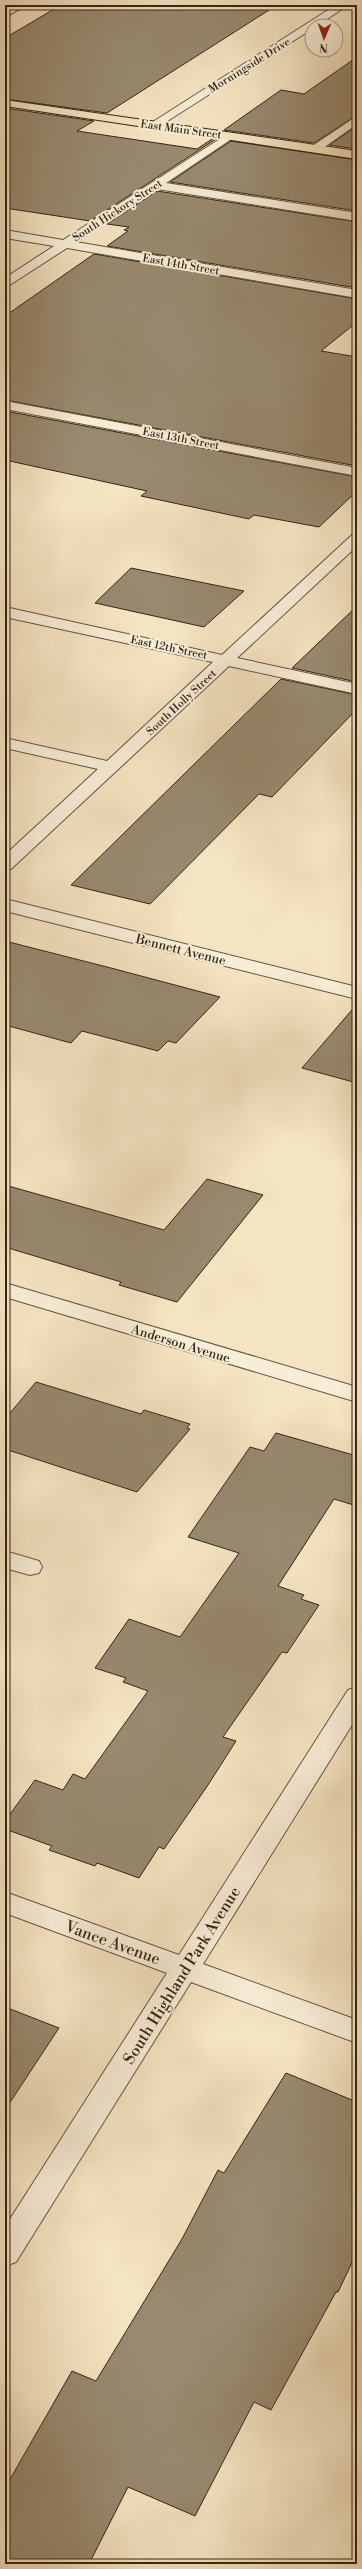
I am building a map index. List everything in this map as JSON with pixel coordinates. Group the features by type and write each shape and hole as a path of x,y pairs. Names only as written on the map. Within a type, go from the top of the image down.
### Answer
{"main road":[{"name":"East Main Street","path":"5,103 357,155"}],"street":[{"path":"5,14 22,5"},
{"name":"Morningside Drive","path":"154,125 343,5"},
{"path":"315,149 357,119"},
{"name":"South Hickory Street","path":"5,284 229,136"},
{"path":"154,185 357,217"},
{"name":"East 14th Street","path":"5,234 357,294"},
{"name":"East 13th Street","path":"5,404 357,472"},
{"name":"South Holly Street","path":"5,866 357,538"},
{"name":"East 12th Street","path":"5,612 357,689"},
{"path":"5,743 111,767"},
{"name":"Bennett Avenue","path":"5,906 357,993"},
{"name":"Anderson Avenue","path":"5,1290 357,1395"},
{"path":"5,1559 30,1567"},
{"name":"South Highland Park Avenue","path":"5,2253 357,1696"},
{"name":"Vance Avenue","path":"5,1902 357,2032"}],"building":[{"path":"61,5 277,5 107,113 5,99 5,38"},
{"path":"357,57 357,115 314,143 224,130 281,90 304,94"},
{"path":"5,108 94,121 77,131 197,149 212,139 216,139 90,221 5,208"},
{"path":"357,126 357,149 329,145"},
{"path":"231,141 357,160 357,211 170,182"},
{"path":"157,191 357,222 357,288 107,246 128,231 124,230 129,227 107,224"},
{"path":"94,254 357,299 357,322 321,351 357,357 357,466 5,400 5,316"},
{"path":"5,411 357,477 357,491 319,527 254,515 249,519 141,496 147,491 5,460"},
{"path":"131,568 244,591 204,627 95,603"},
{"path":"357,606 357,682 292,668"},
{"path":"281,679 357,695 357,709 272,797 259,794 150,904 71,885"},
{"path":"5,941 220,997 176,1043 168,1041 158,1051 82,1031 71,1043 5,1025"},
{"path":"357,1004 357,1083 302,1068"},
{"path":"207,1179 263,1195 177,1302 119,1285 121,1282 5,1247 5,1185 164,1230"},
{"path":"36,1382 141,1414 144,1410 190,1424 187,1428 190,1429 137,1492 5,1449 5,1419"},
{"path":"276,1433 357,1456 357,1506 334,1499 278,1586 304,1595 301,1599 319,1605 287,1653 282,1652 223,1737 236,1741 208,1785 164,1849 159,1847 139,1878 97,1863 95,1866 49,1850 52,1846 5,1829 5,1821 35,1780 63,1790 73,1774 85,1779 148,1691 123,1682 126,1678 95,1668 129,1619 180,1637 239,1553 188,1537 250,1447 264,1451"},
{"path":"5,2007 59,2028 5,2110"},
{"path":"286,2073 357,2102 357,2252 338,2292 336,2292 271,2410 254,2402 195,2516 128,2487 89,2564 5,2564 5,2488 72,2371 96,2381 182,2239 218,2170 224,2173"}]}
